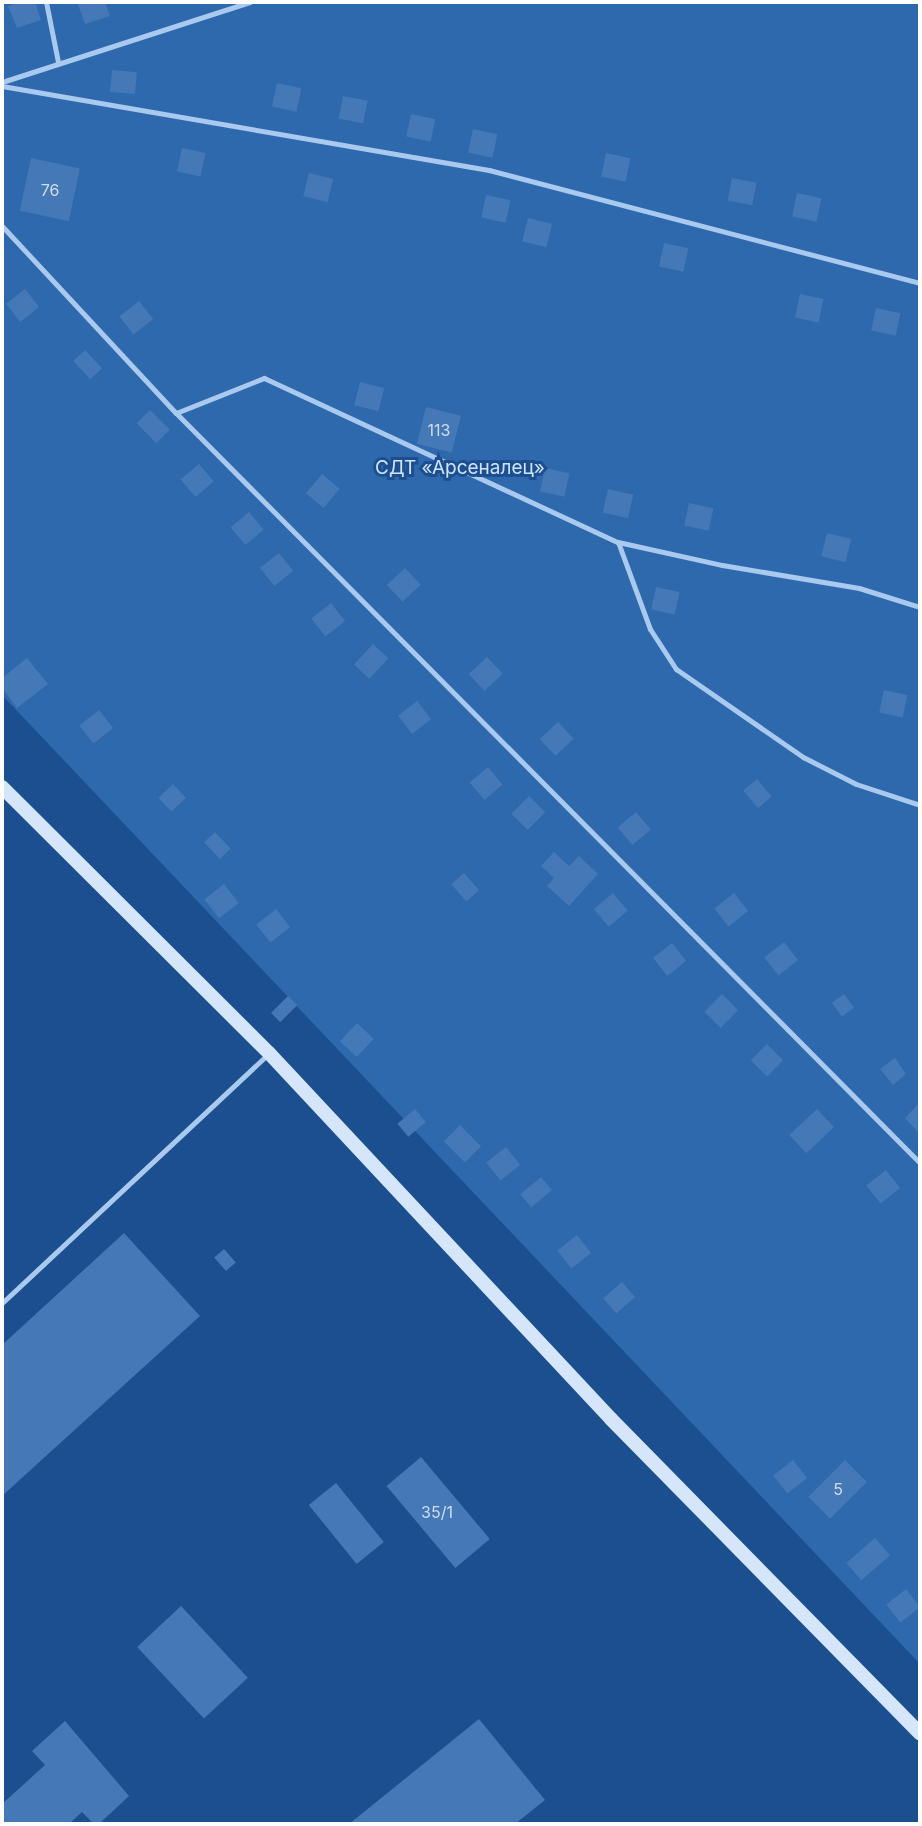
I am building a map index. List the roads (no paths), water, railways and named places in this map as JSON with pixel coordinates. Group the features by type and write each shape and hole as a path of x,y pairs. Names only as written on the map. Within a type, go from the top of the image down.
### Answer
{"street":[{"path":"2,786 269,1053 611,1419 920,1733"}],"lane":[{"path":"46,2 58,62"},
{"path":"2,84 58,62 250,2"},
{"path":"2,84 489,170 920,283"},
{"path":"2,226 176,413 920,1163"},
{"path":"176,413 264,378 618,542 722,565 859,588 920,607"},
{"path":"618,542 650,629 676,669 803,757 856,784 920,805"},
{"path":"2,1303 269,1053"}],"park label":[{"name":"СДТ «Арсеналец»","path":"460,468"}]}
